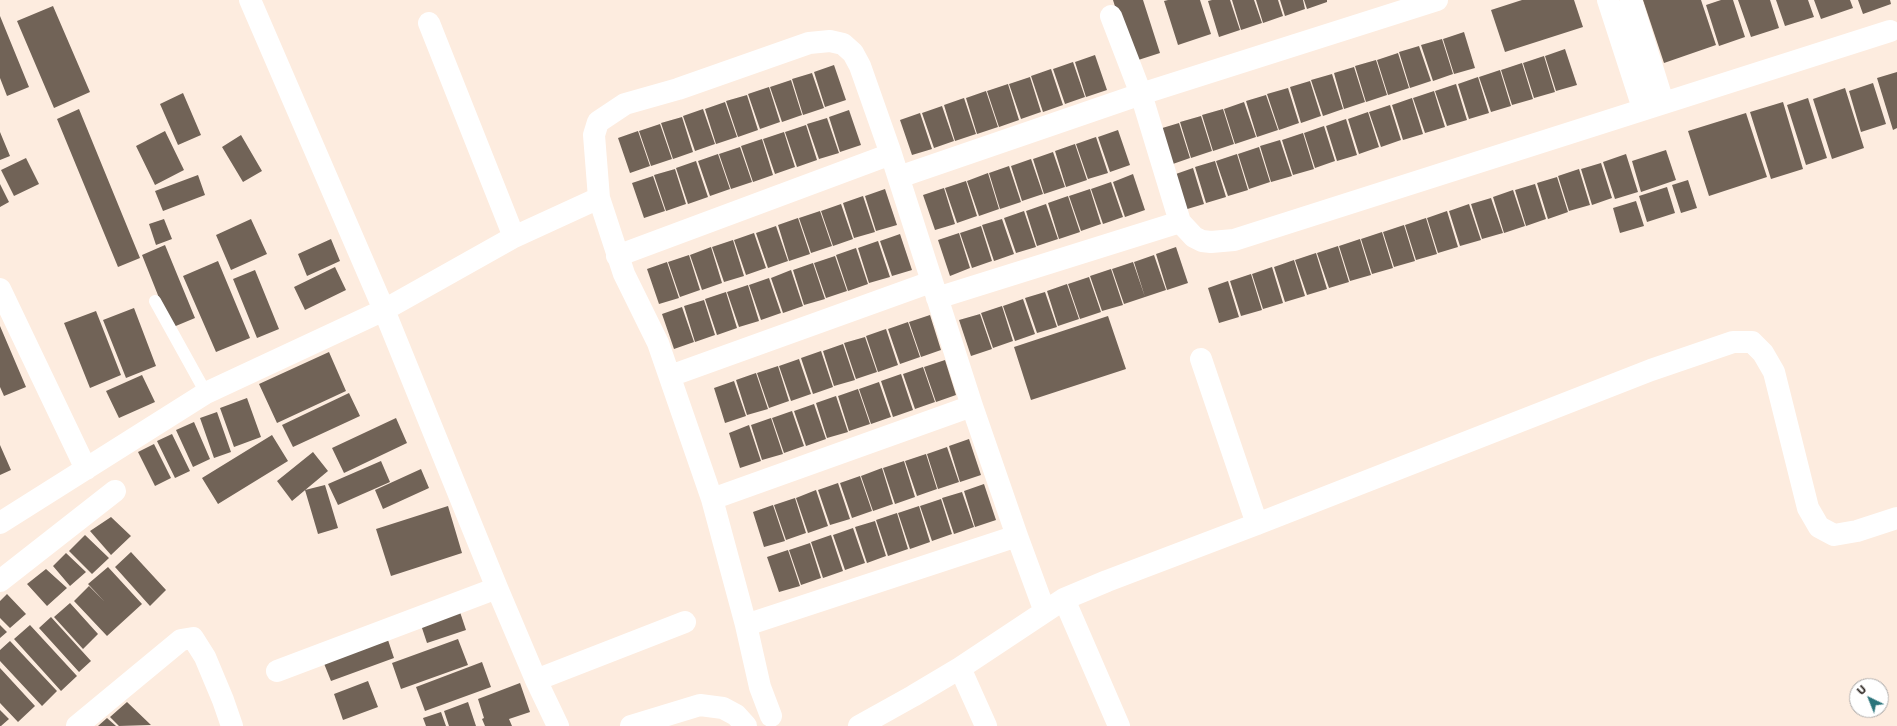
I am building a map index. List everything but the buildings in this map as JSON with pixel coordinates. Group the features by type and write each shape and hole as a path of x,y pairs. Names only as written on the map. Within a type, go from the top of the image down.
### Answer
{"street":[{"path":"250,0 384,310 497,588 536,680 558,726"},
{"path":"899,177 1141,94 1437,0"},
{"path":"1608,0 1643,108"},
{"path":"1632,0 1664,102"},
{"path":"1111,16 1141,94 1180,222 1194,237 1202,241 1210,242 1234,240 1643,108 1890,31"},
{"path":"429,22 514,237"},
{"path":"771,716 760,687 746,625 712,499 658,342 624,274 599,198 594,135 598,122 625,104 678,90 809,43 830,41 843,44 853,53 860,66 899,177 972,406 1045,612"},
{"path":"617,256 891,154"},
{"path":"0,523 206,393 384,310 514,237 599,198"},
{"path":"670,376 934,290 1180,222"},
{"path":"0,289 86,469"},
{"path":"859,726 914,696 960,668 1064,600 1107,581 1651,370 1733,342 1752,342 1762,353 1774,372 1808,508 1820,527 1834,535 1857,531 1897,518"},
{"path":"1201,359 1257,524"},
{"path":"712,499 972,406"},
{"path":"0,582 115,491"},
{"path":"746,625 1017,536"},
{"path":"277,671 497,588"},
{"path":"1064,600 1119,726"},
{"path":"536,680 685,622"},
{"path":"77,726 181,640 194,638 205,656 232,726"},
{"path":"960,668 986,726"},
{"path":"631,726 700,705 723,708 736,715 746,726"}],"lane":[{"path":"155,302 206,393"}]}
